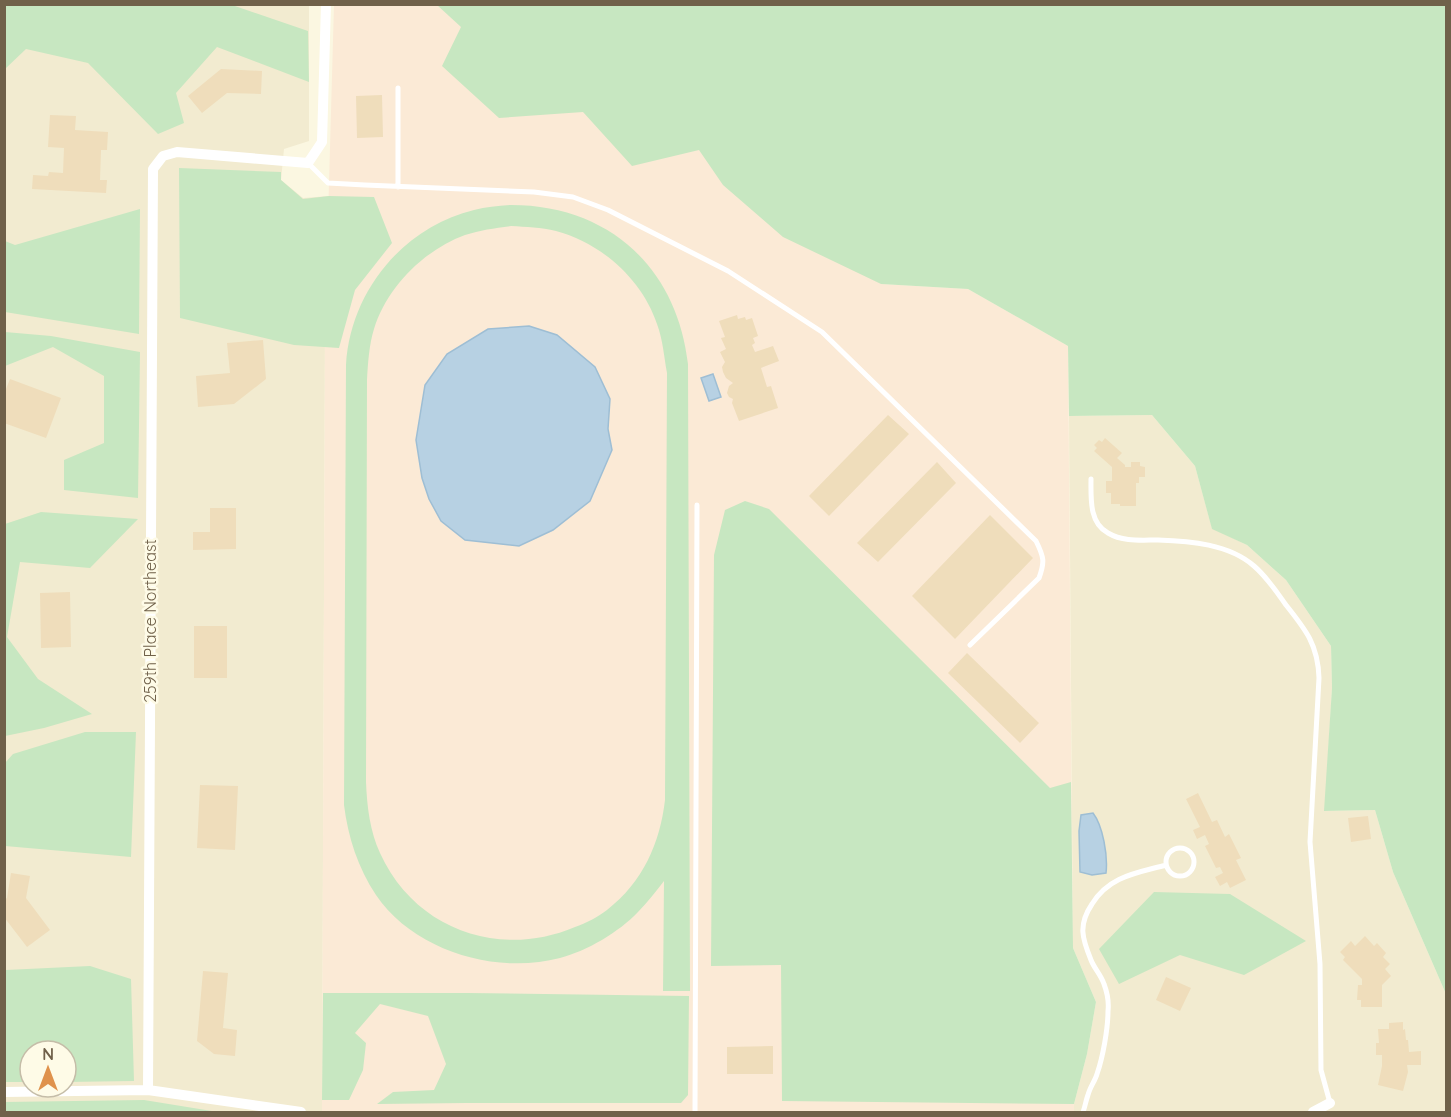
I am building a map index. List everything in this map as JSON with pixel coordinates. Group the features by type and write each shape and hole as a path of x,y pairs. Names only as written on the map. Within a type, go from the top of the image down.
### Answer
{"street":[{"path":"308,163 322,141 326,4"},
{"name":"259th Place Northeast","path":"148,1090 153,169 163,156 177,152 308,163"},
{"path":"4,1092 148,1090 301,1113"},
{"path":"1313,1113 1330,1103"}],"lane":[{"path":"398,88 398,187"},
{"path":"308,163 328,183 534,192 573,197 608,210 728,271 822,332 1036,541 1042,553 1044,564 1039,578 970,645"},
{"path":"1091,479 1091,503 1094,514 1098,524 1108,533 1127,540 1186,542 1214,546 1235,554 1252,564 1265,576 1304,628 1317,653 1319,678 1310,842 1320,964 1321,1070 1330,1103"},
{"path":"695,1113 697,505"},
{"path":"1177,848 1187,850 1194,859 1192,869 1183,875 1172,873 1166,865 1168,854 1177,848"},
{"path":"1083,1113 1088,1094 1097,1076 1108,1012 1108,998 1104,983 1083,941 1082,926 1086,912 1098,893 1109,884 1127,875 1166,865"}],"shaded area":[{"path":"5,5 309,5 309,141 284,149 281,180 303,198 329,196 325,326 322,1112 5,1112"},
{"path":"334,5 596,5 881,284 968,289 1068,346 1074,1112 322,1112 325,326"},
{"path":"1152,415 1195,466 1212,528 1247,545 1286,580 1331,646 1332,688 1325,811 1375,810 1393,872 1446,994 1446,1112 1074,1112 1096,1002 1073,948 1069,416"}],"green space":[{"path":"5,4 232,5 308,31 309,82 217,47 176,93 184,123 158,134 88,63 26,49 5,69"},
{"path":"437,5 1446,5 1446,994 1393,872 1375,810 1324,811 1332,688 1331,646 1286,580 1247,545 1212,529 1195,466 1152,415 1069,416 1068,346 968,289 881,284 783,237 723,185 699,150 632,166 583,112 499,118 442,66 461,27"},
{"path":"179,168 281,172 281,180 303,199 329,196 374,197 392,243 355,290 339,348 294,345 180,318"},
{"path":"511,205 546,208 578,216 607,230 632,248 653,272 669,299 681,330 688,364 690,991 663,991 664,881 630,919 612,933 581,951 560,958 535,962 510,963 484,960 458,954 434,944 412,931 392,914 376,895 364,874 348,829 344,805 346,365 350,338 358,312 370,288 385,266 403,247 425,231 448,219 479,209","holes":["511,226 539,228 573,237 589,244 618,265 641,292 650,308 661,336 667,373 665,800 663,816 648,861 620,899 592,920 575,927 547,936 518,940 490,938 462,931 437,919 415,902 395,880 380,853 370,819 366,782 367,380 372,335 388,299 409,272 422,260 435,250 465,235"]},
{"path":"140,209 139,334 5,312 5,241 15,245"},
{"path":"5,332 51,336 140,352 138,498 64,490 64,460 104,443 104,376 53,347 5,366"},
{"path":"745,501 769,509 1050,788 1071,782 1073,948 1096,1002 1087,1054 1074,1104 782,1101 781,965 711,966 714,555 725,510"},
{"path":"41,512 138,519 90,568 20,562 7,637 38,679 92,714 44,728 5,736 5,524"},
{"path":"85,732 136,732 131,857 5,846 5,763 13,754"},
{"path":"1154,892 1230,894 1306,941 1244,975 1180,955 1119,984 1099,949"},
{"path":"90,966 131,979 134,1081 78,1082 78,1039 18,1039 18,1082 5,1082 6,970"},
{"path":"323,993 689,996 688,1095 681,1103 377,1104 393,1092 434,1090 446,1064 428,1016 380,1004 355,1033 366,1043 363,1070 349,1100 322,1100"},
{"path":"144,1100 218,1112 5,1112 5,1102"}],"water":[{"path":"529,326 557,335 595,367 610,399 608,429 612,450 590,501 553,530 519,546 465,540 441,521 429,499 422,478 416,440 425,385 447,354 488,329"},
{"path":"713,374 721,397 709,401 701,378"},
{"path":"1093,813 1102,833 1106,873 1092,875 1080,872 1079,831 1081,815"}],"building":[{"path":"221,69 262,71 261,94 227,93 202,113 188,96"},
{"path":"382,95 383,137 357,138 356,96"},
{"path":"50,115 76,116 75,130 108,132 107,150 101,150 100,180 107,180 106,193 32,189 33,175 48,176 49,172 63,173 64,148 48,147"},
{"path":"737,315 738,319 752,318 758,336 753,338 755,343 752,345 755,352 773,346 779,361 761,368 767,387 771,386 778,408 739,421 732,403 733,399 727,393 729,386 733,383 726,378 723,372 722,367 725,362 720,352 726,349 721,338 725,337 719,321"},
{"path":"263,340 266,379 234,404 198,407 196,376 230,373 227,343"},
{"path":"10,379 61,398 46,438 4,423 4,394"},
{"path":"888,415 909,434 829,516 809,496"},
{"path":"1105,438 1122,453 1117,458 1125,467 1131,467 1131,462 1140,462 1140,466 1145,467 1145,477 1139,477 1139,483 1136,483 1136,506 1111,504 1111,493 1106,493 1106,481 1112,481 1112,467 1094,451 1097,448 1094,445"},
{"path":"937,462 956,483 878,562 857,543"},
{"path":"210,508 236,508 236,549 193,550 193,532 210,532"},
{"path":"990,515 1033,558 955,639 912,596"},
{"path":"70,592 71,647 41,648 40,593"},
{"path":"194,626 227,626 227,678 194,678"},
{"path":"967,653 1039,723 1020,743 948,673"},
{"path":"200,785 238,786 235,850 197,848"},
{"path":"1198,793 1212,822 1217,820 1225,837 1229,834 1241,858 1236,860 1246,880 1230,888 1227,882 1220,886 1215,877 1223,873 1220,867 1216,868 1205,846 1209,844 1205,835 1197,839 1193,830 1200,827 1186,799"},
{"path":"1368,816 1371,839 1351,842 1348,818"},
{"path":"11,873 30,876 26,898 50,930 27,947 4,917 4,900 7,898"},
{"path":"1365,936 1374,946 1377,943 1386,953 1383,957 1390,964 1385,969 1391,976 1382,985 1382,1007 1361,1007 1361,1000 1357,1000 1358,985 1362,985 1362,979 1343,960 1345,957 1340,952 1351,941 1355,946"},
{"path":"203,971 228,973 223,1028 237,1030 235,1056 214,1054 197,1041"},
{"path":"1166,977 1191,988 1180,1011 1156,1000"},
{"path":"1403,1022 1409,1052 1421,1051 1421,1065 1407,1065 1408,1072 1403,1091 1378,1085 1382,1055 1376,1055 1376,1043 1379,1043 1378,1029 1389,1029 1389,1023"},
{"path":"773,1046 773,1074 727,1074 727,1047"}]}
